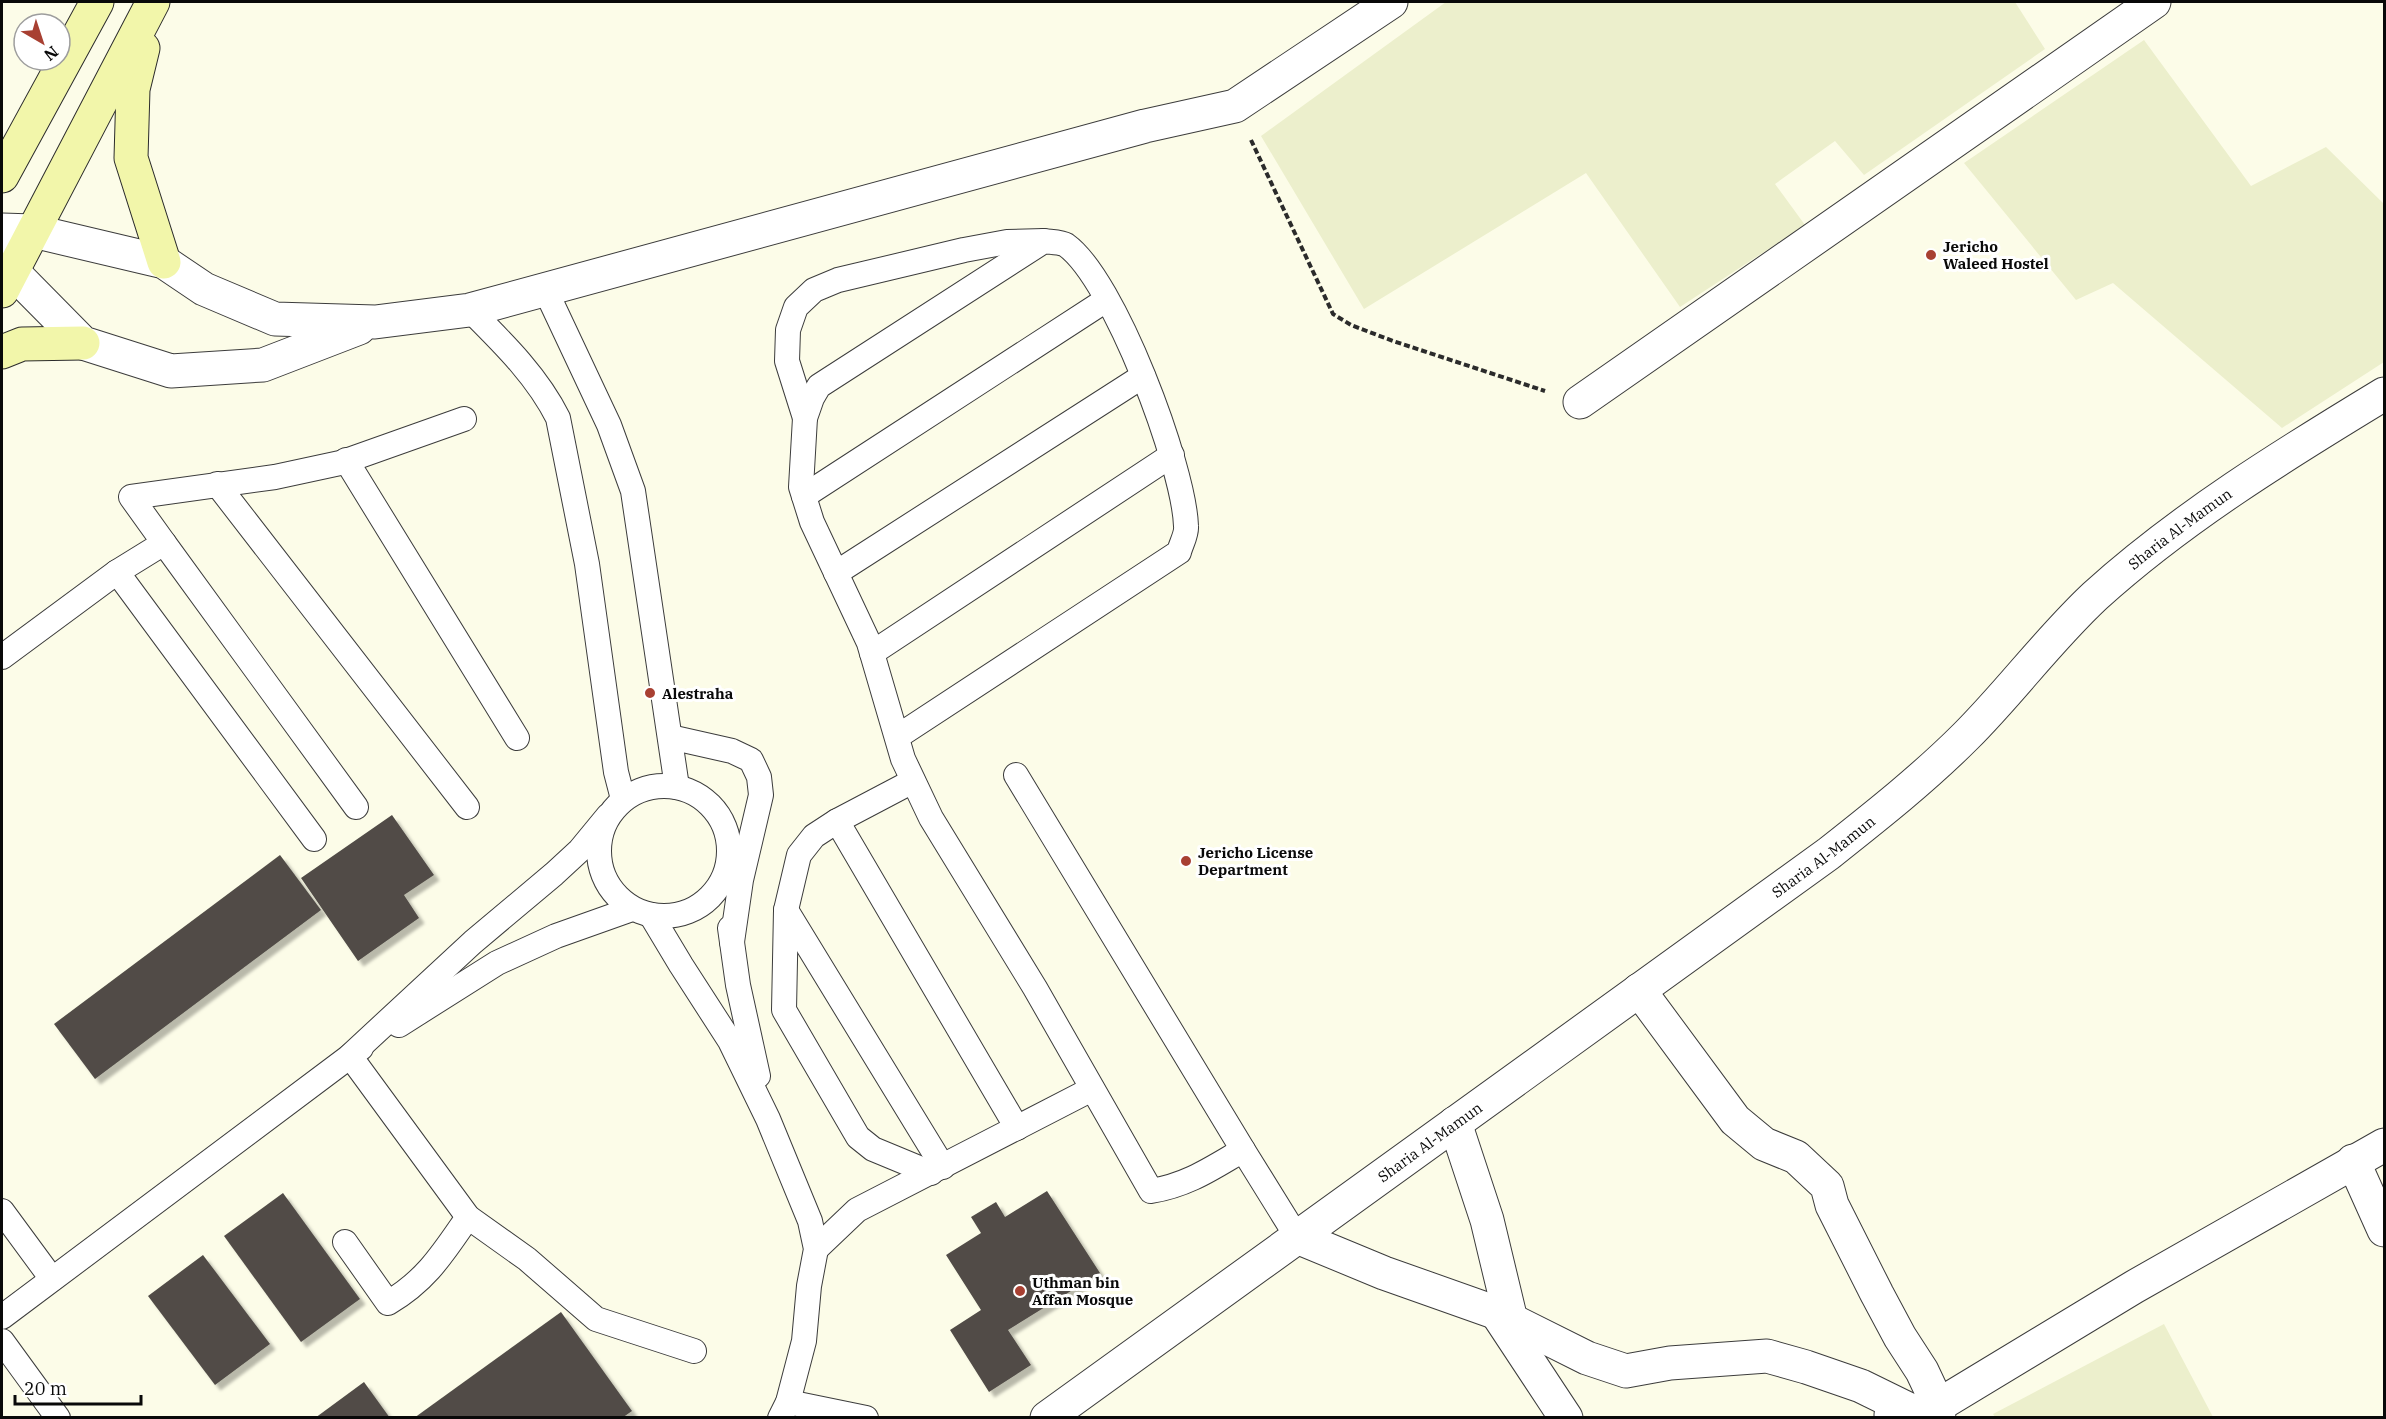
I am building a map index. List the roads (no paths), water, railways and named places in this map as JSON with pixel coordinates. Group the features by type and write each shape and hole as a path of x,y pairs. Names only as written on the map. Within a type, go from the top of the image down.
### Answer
{"main road":[{"path":"2,176 97,2"},
{"path":"5,275 17,231 154,2"},
{"path":"154,2 133,89 131,158 164,262"},
{"path":"2,352 22,344 83,343"}],"street":[{"path":"17,231 164,262 204,289 274,320 375,322 470,310 1145,126 1235,106 1391,2"},
{"path":"1580,402 2154,2"},
{"path":"5,275 83,343 171,371 263,365 375,322"},
{"name":"Sharia Al-Mamun","path":"1047,1418 1828,854 1899,798 1966,736 2012,688 2053,637 2096,595 2202,510 2385,394"},
{"path":"1639,990 1735,1120 1764,1144 1796,1157 1827,1186 1832,1205 1877,1294 1930,1388 1928,1412"},
{"path":"1455,1123 1487,1220 1504,1317 1566,1418"},
{"path":"1880,1418 1928,1412 2134,1287 2353,1161 2385,1145"},
{"path":"2353,1161 2385,1230"},
{"path":"1297,1236 1384,1273 1504,1317 1587,1358 1626,1371 1670,1363 1767,1356 1806,1366 1928,1412"}],"lane":[{"path":"1044,241 819,386 805,418 801,487 812,522 872,653 903,759 931,818 1035,988 1151,1191 1174,1188 1244,1150"},
{"path":"805,418 787,361 788,330 796,307 814,290 838,280 1007,242 1044,241 1065,244 1086,265 1106,300 1143,376 1183,492 1187,529 1179,552 897,737"},
{"path":"545,289 609,425 633,491 677,788"},
{"path":"804,496 1106,300"},
{"path":"470,310 547,396 558,418 587,564 616,772 615,808 600,837 598,858 604,878 615,895 641,912 681,965 730,1041 768,1119 810,1221 816,1249 809,1286 804,1341 784,1410 866,1418"},
{"path":"836,573 1143,376"},
{"path":"356,807 131,497 275,477 346,460 464,419"},
{"path":"872,653 1172,455"},
{"path":"346,460 517,738"},
{"path":"218,484 467,807"},
{"path":"2,657 117,572 164,543"},
{"path":"117,572 314,839"},
{"path":"670,737 732,751 751,760 759,777 761,795 741,880 732,942"},
{"path":"1016,775 1297,1236"},
{"path":"913,781 837,821 814,836 799,855 786,910 784,1010 858,1137 873,1149 937,1170"},
{"path":"2,1317 350,1056 497,963 556,936 641,912 673,916 693,909 710,897 722,881 729,860 728,837 720,817 705,800 686,789 665,785 642,789 615,808 580,850 473,942 350,1056"},
{"path":"837,821 1017,1128"},
{"path":"722,881 738,985 768,1119"},
{"path":"786,910 937,1170"},
{"path":"350,1056 468,1217 527,1259 596,1319 694,1352"},
{"path":"816,1249 857,1210 1092,1089"},
{"path":"2,1211 52,1279"},
{"path":"345,1242 388,1304 407,1292 428,1273 468,1217"},
{"path":"2,1341 58,1418"}],"place":[{"name":"Jericho Waleed Hostel","path":"1931,255"},
{"name":"Alestraha","path":"650,693"},
{"name":"Jericho License Department","path":"1186,861"},
{"name":"Uthman bin Affan Mosque","path":"1020,1291"}]}
